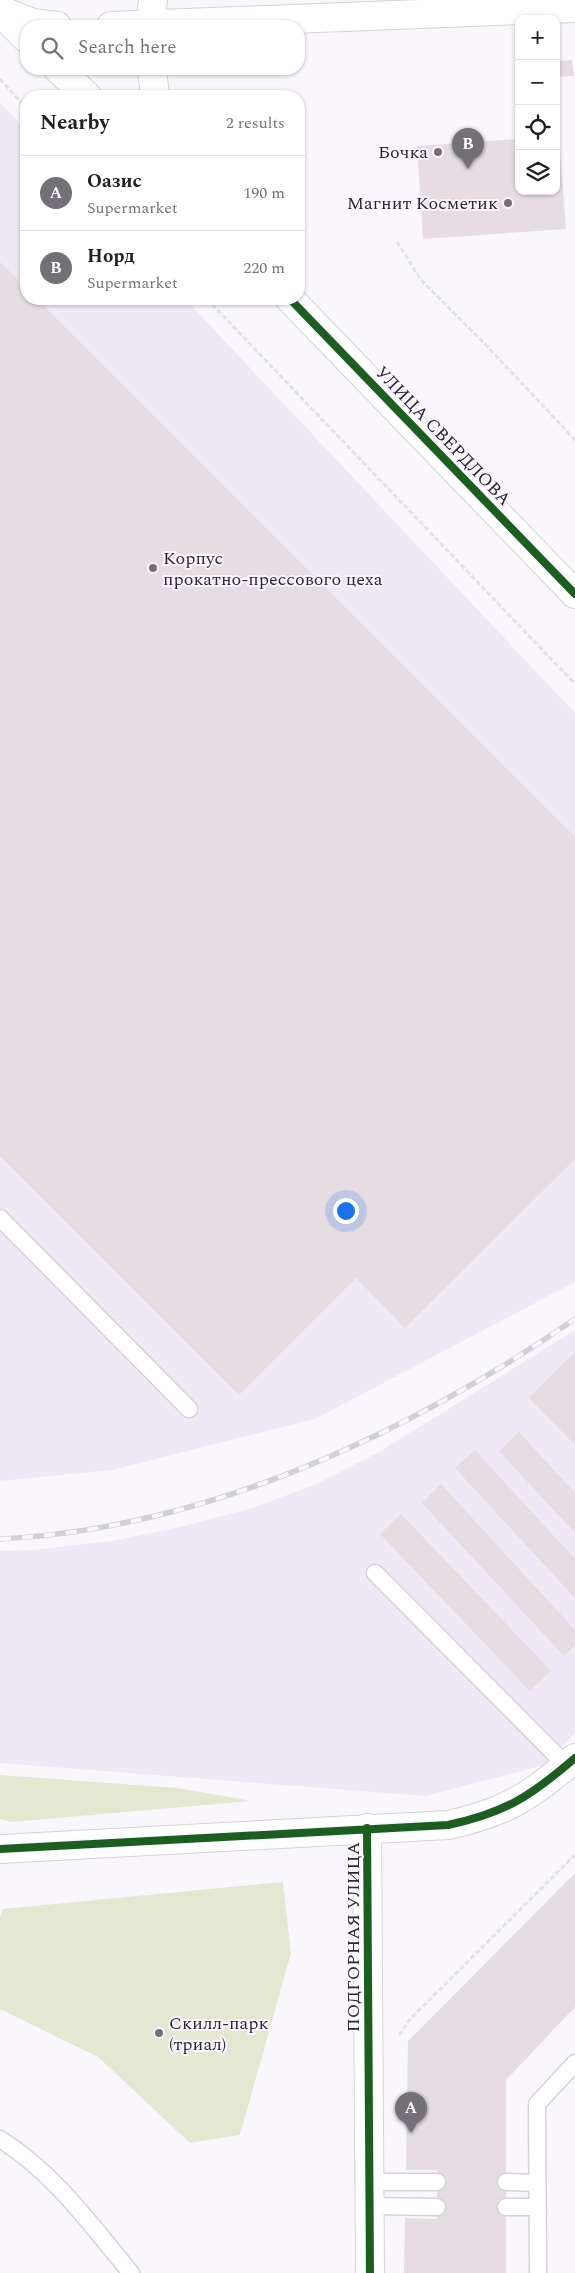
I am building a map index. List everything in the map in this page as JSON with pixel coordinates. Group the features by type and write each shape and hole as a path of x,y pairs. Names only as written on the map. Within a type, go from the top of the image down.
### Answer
{"street":[{"path":"151,20 153,0"},
{"path":"254,20 495,6 575,8"},
{"path":"0,11 25,20"},
{"path":"0,11 20,32"},
{"path":"64,75 81,90"},
{"path":"153,75 154,90"},
{"name":"УЛИЦА СВЕРДЛОВА","path":"296,305 575,594"},
{"name":"ПОДГОРНАЯ УЛИЦА","path":"370,2273 367,1828 448,1825 480,1818 510,1806 546,1783 571,1762"},
{"path":"0,1849 367,1828"}],"lane":[{"path":"0,1218 189,1409"},
{"path":"375,1573 571,1762"},
{"path":"538,2273 537,2104 575,2063"},
{"path":"0,2139 40,2168 74,2204 131,2273"},
{"path":"370,2194 437,2182"},
{"path":"506,2182 537,2183"},
{"path":"370,2194 437,2207"},
{"path":"506,2207 537,2206"}],"path":[{"path":"0,79 20,101"},
{"path":"396,242 421,280 486,344 575,440"},
{"path":"213,305 575,684"},
{"path":"397,2041 410,2019 575,1855"}],"shaded area":[{"name":"Корпус прокатно-прессового цеха","path":"0,102 20,124 20,305 191,305 575,713 575,1282 315,1419 112,1470 0,1481"},
{"path":"575,1330 575,1733 545,1765 425,1796 0,1763 0,1551 32,1550 112,1541 180,1527 249,1509 314,1485 379,1452"}],"green space":[{"path":"0,1775 178,1788 251,1801 11,1822 0,1819"},
{"name":"Скилл-парк (триал)","path":"283,1882 291,1953 240,2135 190,2143 98,2057 0,2009 0,1918 3,1909"}],"building":[{"path":"572,60 574,76 560,77 560,61"},
{"path":"515,139 515,195 560,195 560,150 566,229 423,239 417,146"},
{"name":"Корпус прокатно-прессового цеха","path":"0,262 20,282 20,305 43,305 575,837 575,1159 405,1328 356,1278 239,1395 0,1156"},
{"path":"575,1352 575,1445 529,1398"},
{"path":"519,1432 575,1493 575,1533 499,1451"},
{"path":"475,1450 575,1559 575,1598 455,1468"},
{"path":"441,1484 575,1630 575,1645 564,1656 422,1503"},
{"path":"401,1514 551,1671 530,1691 380,1534"},
{"path":"575,1873 575,2007 506,2080 506,2273 404,2273 405,2218 437,2219 437,2170 406,2170 408,2041"}],"railway":[{"path":"0,1539 77,1531 153,1517 228,1495 302,1468 374,1437 444,1400 511,1361 575,1319"}],"cycle path":[{"path":"296,305 575,594"},
{"path":"0,1849 448,1825 502,1809 531,1793 575,1758"},
{"path":"367,1828 370,2273"}],"place":[{"name":"Бочка","path":"438,152"},
{"name":"Норд","path":"468,169"},
{"name":"Магнит Косметик","path":"508,203"},
{"name":"Корпус прокатно-прессового цеха","path":"153,568"},
{"name":"Скилл-парк (триал)","path":"159,2033"},
{"name":"Оазис","path":"411,2133"}]}
